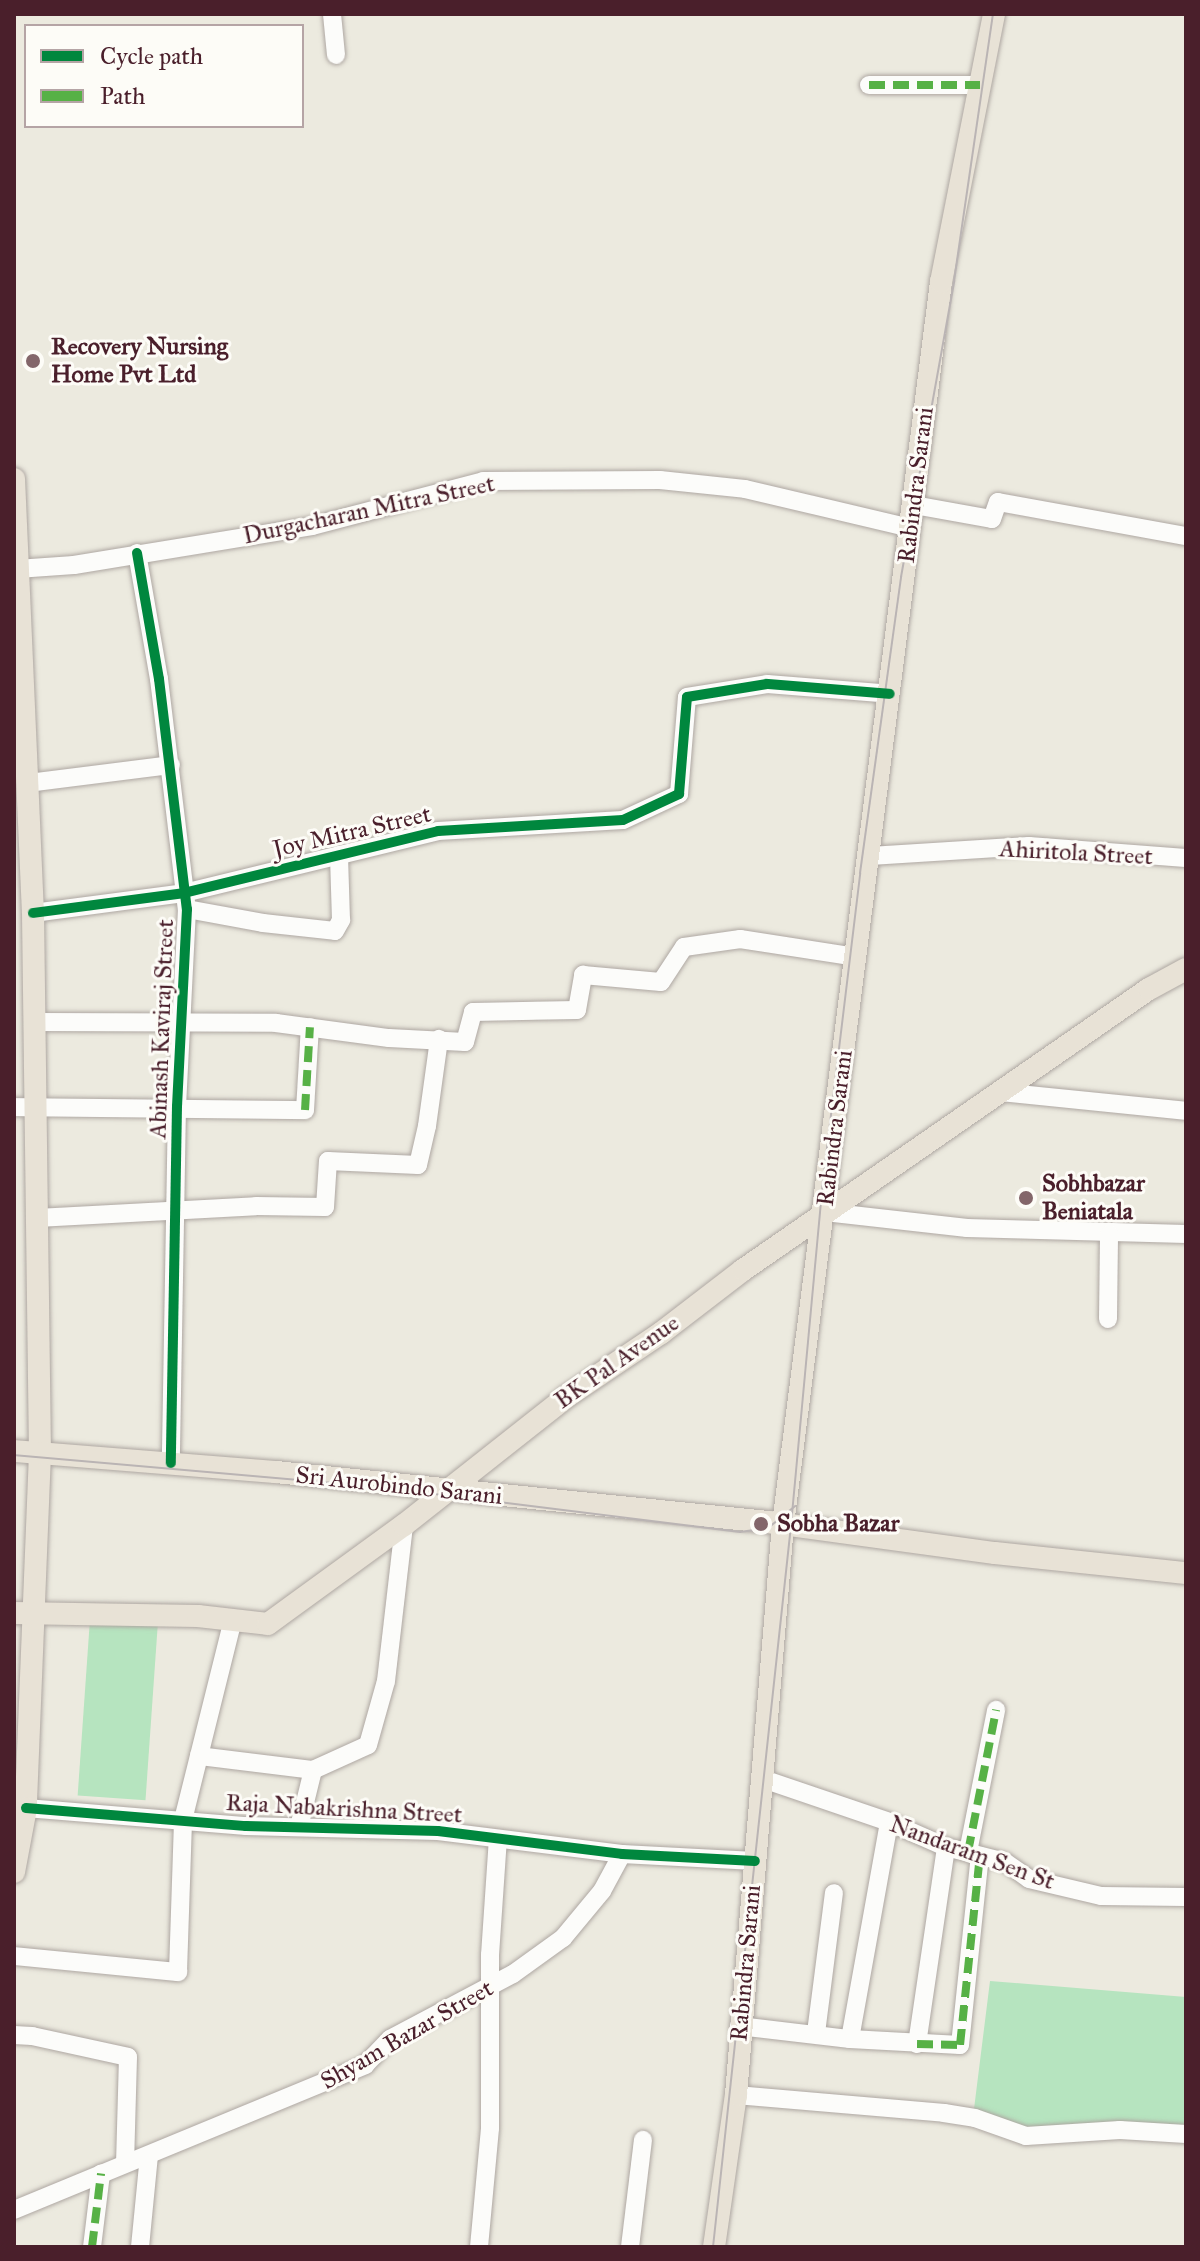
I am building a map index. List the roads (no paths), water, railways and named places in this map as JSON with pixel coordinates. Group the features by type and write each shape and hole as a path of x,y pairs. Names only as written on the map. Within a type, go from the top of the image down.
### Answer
{"main road":[{"name":"Rabindra Sarani","path":"714,2247 736,2095 739,2026 783,1524 941,282 994,14"},
{"path":"14,479 33,913 33,1022 24,1106 37,1218 40,1453 24,1613 26,1808 14,1872"},
{"name":"BK Pal Avenue","path":"24,1613 233,1620 268,1624 404,1525 566,1397 825,1212 1149,989 1186,969"},
{"name":"Sri Aurobindo Sarani","path":"14,1451 171,1463 783,1524 995,1553 1186,1573"}],"street":[{"path":"332,14 336,55"},
{"path":"869,85 980,85"},
{"name":"Durgacharan Mitra Street","path":"17,569 74,565 312,526 483,481 660,480 765,492 910,528"},
{"path":"914,505 992,519 998,502 1186,536"},
{"name":"Abinash Kaviraj Street","path":"137,553 171,765 186,901 184,1020 177,1106 171,1463"},
{"name":"Joy Mitra Street","path":"33,913 186,901 339,855 438,831 623,820 679,794 687,697 767,684 890,694"},
{"path":"28,783 171,765"},
{"name":"Ahiritola Street","path":"870,856 1029,846 1186,858"},
{"path":"186,901 263,923 335,931 341,920 339,855"},
{"path":"33,1022 184,1020 310,1027 389,1038 465,1042 473,1012 577,1010 583,975 661,982 684,947 740,939 856,957"},
{"path":"24,1106 305,1110 310,1027"},
{"path":"37,1218 256,1206 325,1207 328,1161 418,1165 427,1126 439,1039"},
{"path":"1000,1092 1186,1111"},
{"path":"825,1212 967,1228 1186,1234"},
{"path":"1108,1319 1109,1234"},
{"path":"199,1756 313,1770 368,1745 386,1681 404,1525"},
{"path":"14,1956 178,1972 183,1820 233,1620"},
{"path":"739,2026 850,2039 960,2045 974,1854 996,1710"},
{"path":"299,1827 313,1770"},
{"name":"Nandaram Sen St","path":"763,1779 889,1822 946,1847 1005,1862 1029,1879 1101,1896 1186,1897"},
{"name":"Raja Nabakrishna Street","path":"26,1808 299,1827 438,1831 622,1854 755,1861"},
{"path":"850,2039 889,1822"},
{"path":"479,2247 490,2128 491,1987 498,1839"},
{"path":"917,2044 946,1847"},
{"name":"Shyam Bazar Street","path":"14,2210 365,2065 390,2039 491,1987 563,1938 602,1891 622,1854"},
{"path":"816,2033 834,1893"},
{"path":"14,2035 32,2036 128,2057 125,2163"},
{"path":"736,2095 944,2113 975,2118 1026,2136 1120,2130 1186,2134"},
{"path":"630,2247 643,2140"},
{"path":"140,2247 149,2155"},
{"path":"92,2247 101,2174"}],"tram line":[{"path":"713,2247 791,1525 823,1181 860,873 901,577 954,281 993,14"},
{"path":"14,1455 378,1487 740,1532 768,1528 795,1506"}],"place":[{"name":"Recovery Nursing Home Pvt Ltd","path":"33,361"},
{"name":"Sobhbazar Beniatala","path":"1026,1198"},
{"name":"Sobha Bazar","path":"761,1524"}]}
